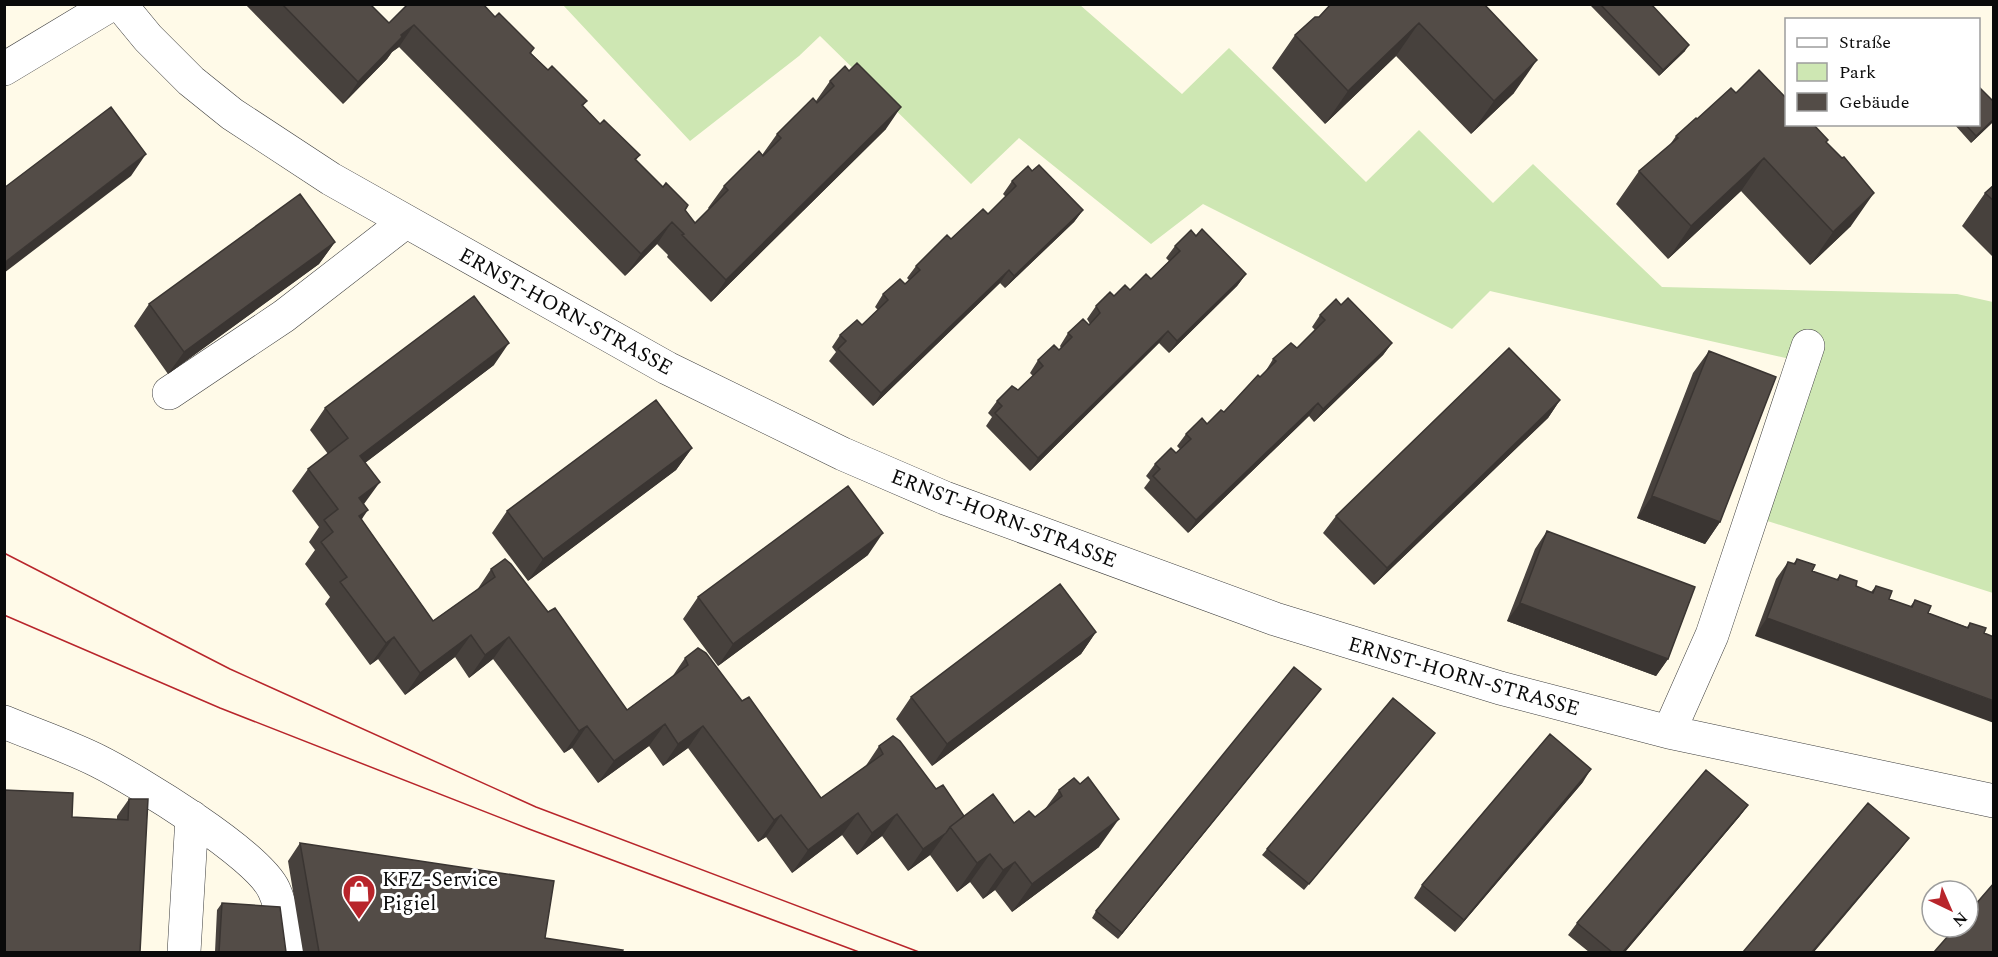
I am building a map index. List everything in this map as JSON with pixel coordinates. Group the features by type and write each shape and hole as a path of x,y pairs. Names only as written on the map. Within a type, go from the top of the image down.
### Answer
{"street":[{"path":"4,69 112,4"},
{"name":"ERNST-HORN-STRASSE","path":"120,4 148,38 184,74 232,114 331,179 404,223 667,368 843,454 945,498 1275,619 1500,688 1669,732 1994,801"},
{"path":"169,393 284,316 404,223"},
{"path":"1669,732 1712,635 1808,346"},
{"path":"4,722 98,761 192,818 252,863 273,888 283,916 288,952"},
{"path":"184,952 192,818"}],"green space":[{"path":"563,5 1080,5 1182,94 1229,48 1366,182 1419,130 1493,203 1533,164 1662,287 1957,294 1993,302 1993,593 1755,517 1808,363 1490,291 1452,329 1203,204 1151,244 1019,138 971,184 820,36 799,56 690,141"}],"building":[{"path":"282,4 372,4 389,23 408,4 483,4 495,17 499,13 534,48 530,53 548,70 552,66 587,101 582,105 600,124 604,120 640,155 635,159 663,187 666,183 688,205 685,210 695,223 728,190 724,186 759,151 763,156 781,138 777,134 813,98 817,103 834,86 830,81 845,66 849,71 857,63 901,107 726,280 672,222 641,254 414,25 401,35 402,37 358,82"},
{"path":"1331,4 1484,4 1537,60 1494,101 1419,23 1348,91 1295,35 1315,17 1319,17"},
{"path":"1600,4 1651,4 1689,45 1663,70"},
{"path":"1759,70 1785,97 1785,126 1815,126 1828,140 1826,142 1842,158 1844,157 1874,193 1833,232 1764,158 1691,226 1639,171 1731,88 1736,93"},
{"path":"1980,88 1994,102 1994,119 1976,136 1967,126 1980,126"},
{"path":"111,107 146,154 4,263 4,188"},
{"path":"1039,165 1083,210 1014,276 1009,270 881,393 838,349 846,341 840,335 857,320 862,325 888,300 883,294 900,279 905,284 920,270 916,266 947,235 951,239 983,209 988,214 1016,186 1012,181 1028,166 1032,171"},
{"path":"1994,185 1994,201 1985,193"},
{"path":"300,194 335,242 184,352 149,304"},
{"path":"1202,229 1246,274 1177,341 1168,331 1038,458 995,413 1002,406 997,401 1012,386 1018,390 1043,366 1038,360 1054,345 1059,350 1072,337 1068,333 1083,319 1089,325 1100,313 1096,306 1110,292 1114,296 1125,285 1130,290 1146,274 1151,279 1180,251 1175,246 1191,230 1196,236"},
{"path":"474,296 509,343 360,456 380,482 359,498 368,510 359,516 433,621 495,577 491,569 505,559 548,612 555,608 627,710 688,665 685,658 698,648 706,653 742,701 749,697 821,798 883,754 879,746 893,736 900,741 936,789 943,785 964,816 946,833 923,849 897,814 872,833 858,813 808,850 781,815 774,820 703,726 678,744 665,724 614,761 587,726 579,731 509,637 485,655 471,635 420,673 394,637 386,643 340,582 347,577 321,542 333,532 324,520 338,509 308,469 348,438 325,408"},
{"path":"1348,298 1392,343 1323,409 1318,403 1196,520 1153,476 1160,469 1155,464 1171,448 1176,453 1191,439 1186,434 1202,418 1207,424 1221,410 1224,412 1291,343 1297,348 1325,320 1320,315 1336,299 1341,305"},
{"path":"1509,348 1560,400 1387,568 1336,516"},
{"path":"1709,351 1776,377 1720,522 1652,496"},
{"path":"656,400 692,448 543,559 507,511"},
{"path":"848,486 883,533 733,644 698,597"},
{"path":"1547,531 1695,587 1668,659 1520,603"},
{"path":"1797,559 1815,565 1812,571 1838,580 1840,575 1857,581 1856,586 1873,593 1876,586 1892,591 1889,599 1912,607 1915,600 1931,606 1928,613 1968,628 1970,623 1986,628 1984,633 1994,637 1994,701 1767,618 1788,562 1795,564"},
{"path":"1060,584 1096,632 947,744 911,697"},
{"path":"1294,667 1321,689 1122,933 1096,911"},
{"path":"1393,698 1435,733 1309,884 1267,849"},
{"path":"1550,734 1591,769 1464,920 1422,885"},
{"path":"1706,770 1748,805 1623,952 1612,952 1577,923"},
{"path":"1088,777 1119,819 1032,884 1015,862 1003,870 990,854 977,863 950,827 993,794 1014,823 1029,811 1035,817 1062,796 1059,790 1074,778 1080,784"},
{"path":"4,790 73,793 72,817 128,820 129,799 148,799 140,952 4,952"},
{"path":"1868,803 1909,838 1812,952 1743,952"},
{"path":"300,843 554,881 545,938 623,950 622,952 319,952"},
{"path":"1994,883 1994,952 1934,952 1945,939 1980,939 1980,899"},
{"path":"222,903 280,907 286,952 219,952"}],"tram line":[{"path":"4,553 230,669 536,807 919,952"},
{"path":"4,615 220,708 529,829 859,952"}],"place":[{"name":"KFZ-Service Pigiel","path":"359,920"}]}
